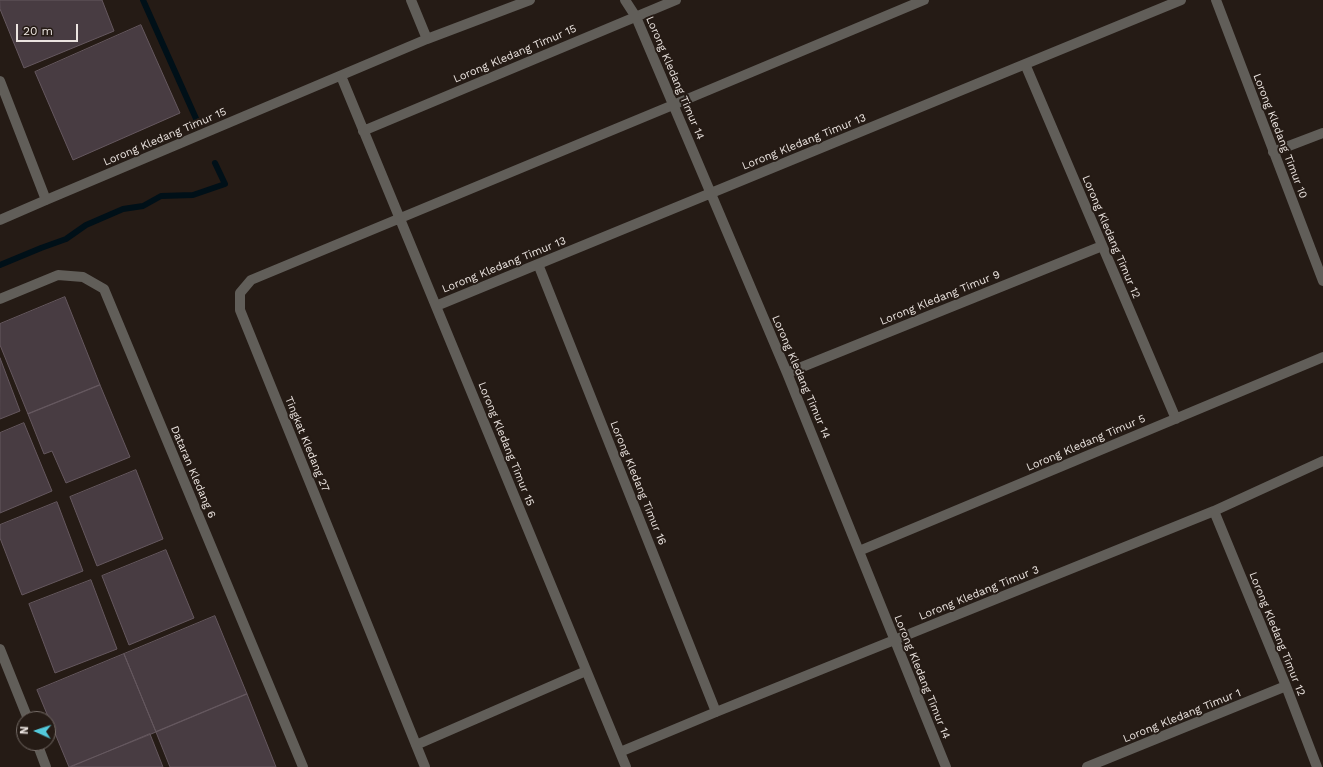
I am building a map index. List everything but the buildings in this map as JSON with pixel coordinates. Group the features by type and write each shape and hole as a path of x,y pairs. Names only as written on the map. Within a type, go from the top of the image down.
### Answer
{"street":[{"path":"411,0 428,39"},
{"name":"Lorong Kledang Timur 15","path":"0,220 428,39 530,0"},
{"name":"Lorong Kledang Timur 14","path":"625,0 636,17 787,373 946,767"},
{"name":"Lorong Kledang Timur 15","path":"363,131 676,0"},
{"name":"Lorong Kledang Timur 13","path":"436,306 1181,0"},
{"name":"Lorong Kledang Timur 10","path":"1216,0 1323,281"},
{"name":"Tingkat Kledang 27","path":"425,767 240,310 240,293 251,280 920,1"},
{"name":"Lorong Kledang Timur 12","path":"1025,64 1176,419"},
{"name":"Lorong Kledang Timur 15","path":"340,76 626,767"},
{"path":"0,81 2,92 46,200"},
{"path":"1273,152 1323,133"},
{"name":"Lorong Kledang Timur 9","path":"787,373 1102,246"},
{"name":"Lorong Kledang Timur 16","path":"538,264 716,712"},
{"name":"Dataran Kledang 6","path":"0,299 58,275 83,277 104,289 303,767"},
{"name":"Lorong Kledang Timur 5","path":"859,551 1323,357"},
{"name":"Lorong Kledang Timur 3","path":"620,752 1214,511 1323,461"},
{"name":"Lorong Kledang Timur 12","path":"1214,511 1286,686 1317,767"},
{"path":"0,649 25,711"},
{"path":"416,745 586,671"},
{"name":"Lorong Kledang Timur 1","path":"1087,767 1286,686"},
{"path":"40,751 46,767"}],"waterway":[{"path":"143,0 198,123"},
{"path":"0,265 66,239 86,225 123,209 143,206 161,196 193,195 225,184 215,163"}]}
